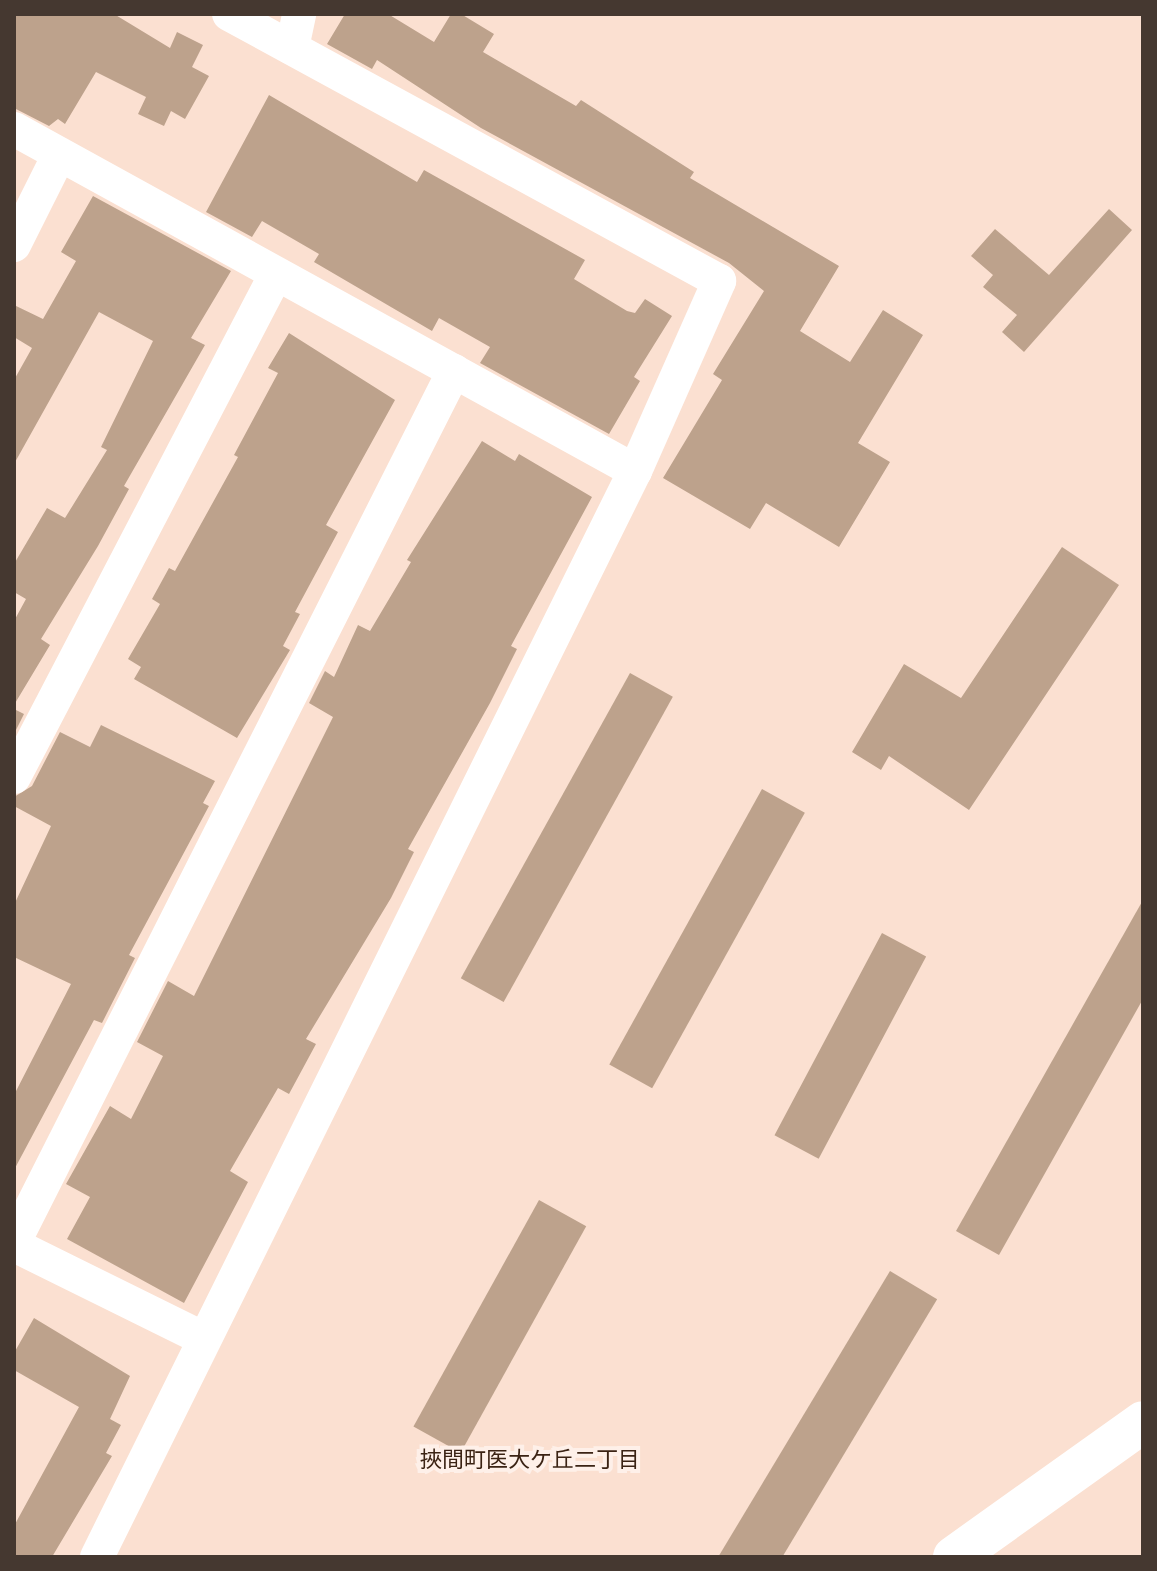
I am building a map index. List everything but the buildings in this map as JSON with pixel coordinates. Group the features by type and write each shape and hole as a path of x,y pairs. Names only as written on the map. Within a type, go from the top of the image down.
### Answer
{"street":[{"path":"97,1557 202,1338 635,471 719,281 229,14"},
{"path":"292,48 299,14"},
{"path":"14,129 275,276 635,471"},
{"path":"14,245 59,155"},
{"path":"14,777 275,276"},
{"path":"202,1338 14,1244 454,371"},
{"path":"954,1557 1143,1422"}],"district":[{"name":"挾間町医大ケ丘二丁目","path":"530,1460"}]}
